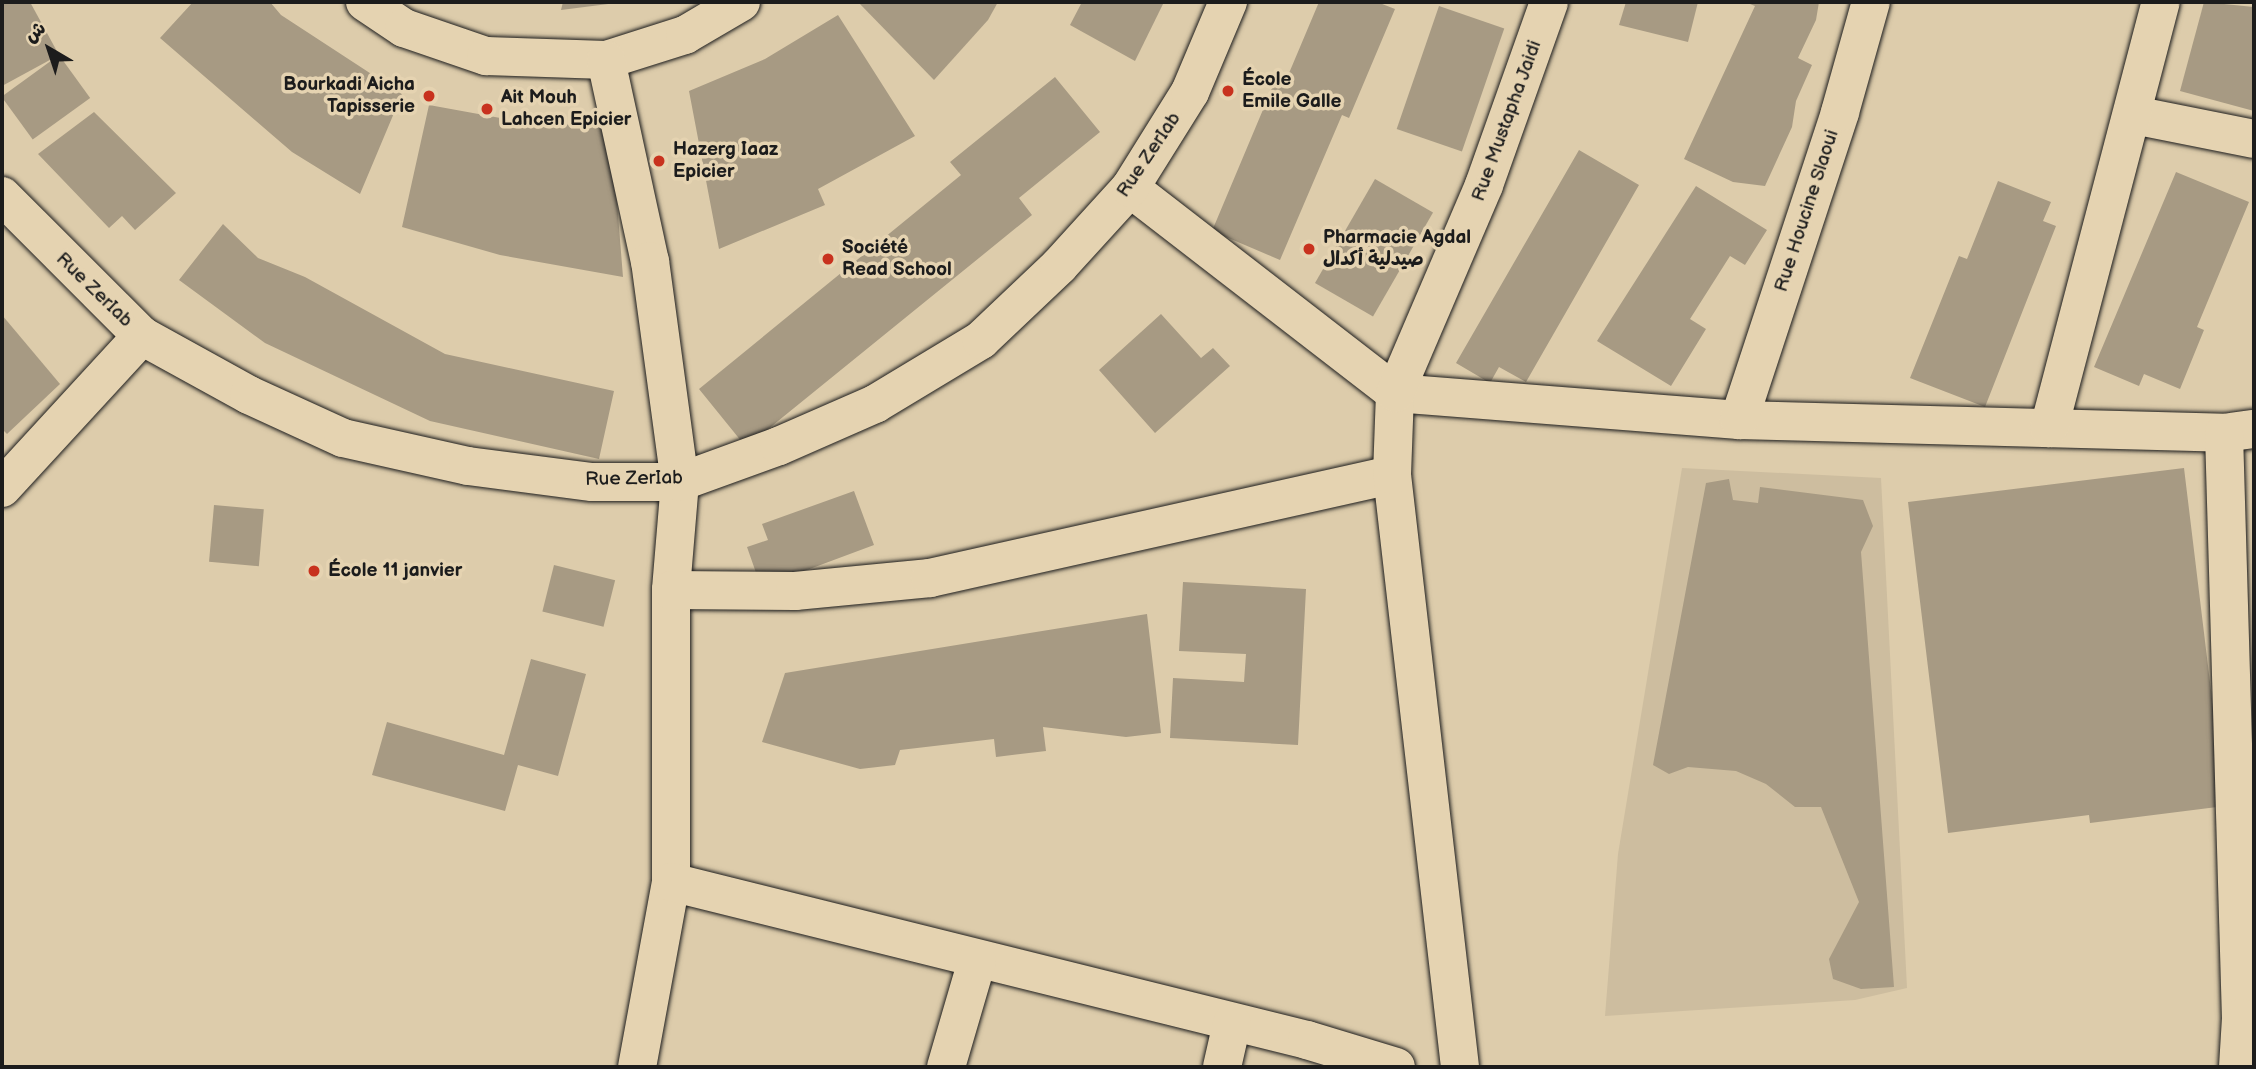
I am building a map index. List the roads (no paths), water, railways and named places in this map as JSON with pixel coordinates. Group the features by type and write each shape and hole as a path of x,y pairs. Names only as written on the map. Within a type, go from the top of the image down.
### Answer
{"street":[{"path":"365,2 404,28 486,56 606,60 685,34 741,2"},
{"name":"Rue ZerIab","path":"2,196 142,336 249,395 343,438 468,466 592,482 680,482 779,446 875,404 981,340 1059,266 1130,188 1190,92 1228,2"},
{"name":"Rue Mustapha Jaidi","path":"1395,393 1484,185 1549,2"},
{"name":"Rue Houcine Slaoui","path":"1739,420 1840,112 1871,2"},
{"path":"2049,428 2134,115 2161,2"},
{"path":"606,60 650,261 680,482 671,590 671,882 637,1067"},
{"path":"2134,115 2254,139"},
{"path":"1130,188 1395,393 1739,420 2239,431 2241,1004 2238,1067"},
{"path":"2,488 142,336"},
{"path":"1395,393 1392,475 1460,1067"},
{"path":"671,590 795,591 930,578 1392,475"},
{"path":"671,882 1396,1067"},
{"path":"946,1067 977,961"},
{"path":"1222,1067 1232,1023"}],"place":[{"name":"École Emile Galle","path":"1228,91"},
{"name":"Bourkadi Aicha Tapisserie","path":"429,96"},
{"name":"Ait Mouh Lahcen Epicier","path":"487,109"},
{"name":"Hazerg Iaaz Epicier","path":"659,161"},
{"name":"Pharmacie Agdal صيدلية أكدال","path":"1309,249"},
{"name":"Société Read School","path":"828,259"},
{"name":"École 11 janvier","path":"314,571"}]}
